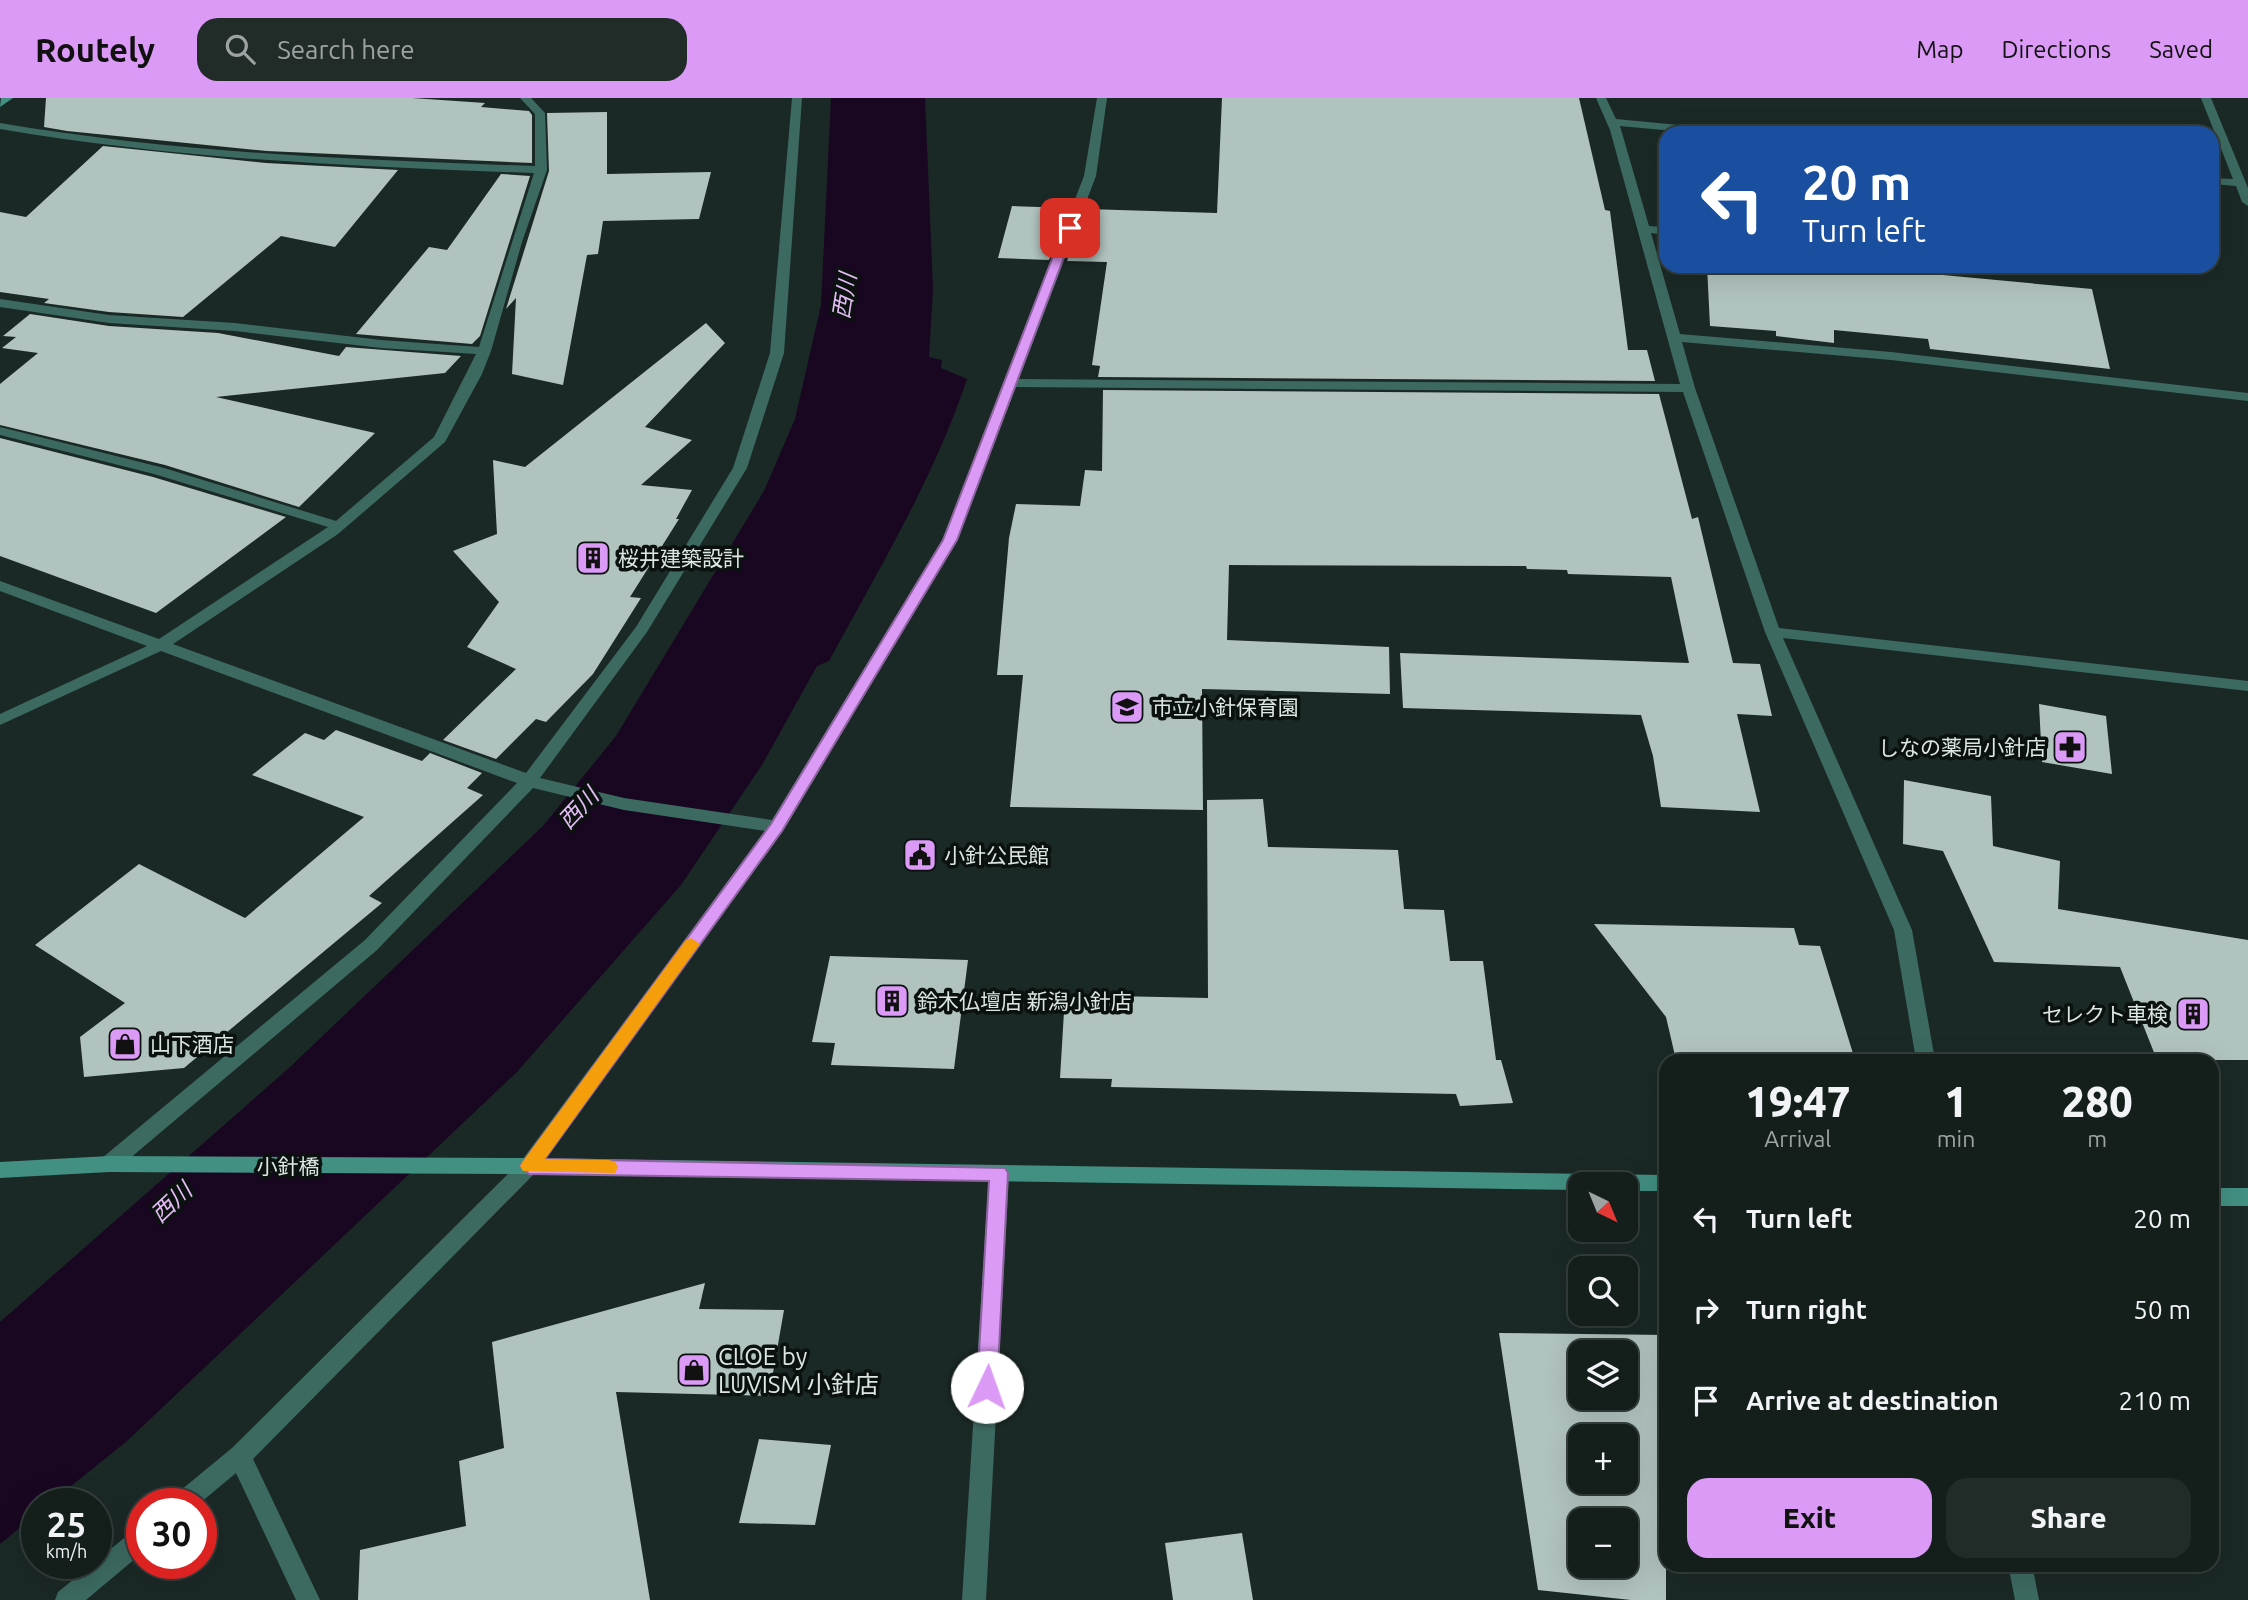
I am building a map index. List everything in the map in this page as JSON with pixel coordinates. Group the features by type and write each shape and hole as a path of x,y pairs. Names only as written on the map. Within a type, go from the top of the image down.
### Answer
{"street":[{"path":"0,104 8,98"},
{"path":"0,720 161,645 340,526 440,439 475,374 484,351 516,242 541,170 540,113 525,98"},
{"path":"118,1164 371,944 528,781 642,629 740,468 777,353 797,98"},
{"path":"201,1488 240,1456 529,1166 777,827 950,540 1090,176 1102,98"},
{"path":"1601,98 1613,122 1688,388 1773,632 1903,930 1924,1054"},
{"path":"2206,98 2218,126"},
{"path":"1613,122 1659,126"},
{"path":"0,126 113,144 305,162 541,170"},
{"path":"2219,130 2248,202"},
{"path":"2219,181 2241,183"},
{"path":"1644,229 1659,230"},
{"path":"0,303 109,319 235,327 381,344 484,351"},
{"path":"1675,338 1891,356 2248,397"},
{"path":"1009,383 1688,388"},
{"path":"0,431 171,474 340,526"},
{"path":"0,586 528,781 624,804 777,827"},
{"path":"1773,632 2248,686"},
{"name":"小針橋","path":"0,1171 118,1164 529,1166 1659,1183"},
{"path":"974,1600 999,1173"},
{"path":"2219,1197 2248,1197"},
{"path":"240,1456 308,1600"},
{"path":"67,1600 126,1551"},
{"path":"2022,1572 2027,1600"}],"water":[{"name":"西川","path":"831,98 925,98 933,289 929,357 942,360 941,368 967,379 939,452 922,487 829,661 817,666 762,765 681,885 517,1072 127,1441 69,1488 21,1488 21,1527 0,1544 0,1322 290,1067 543,826 616,736 764,491 795,419 821,305"}],"building":[{"path":"46,98 412,98 485,103 481,107 529,111 532,115 532,163 267,151 67,131 44,127"},
{"path":"1222,98 1579,98 1605,210 1610,211 1628,350 1647,350 1655,381 1098,377 1100,366 1092,365 1107,262 1067,261 1086,209 1217,213"},
{"path":"607,112 607,174 711,172 699,219 603,221 598,254 587,255 563,385 512,374 516,298 506,309 549,171 547,113"},
{"path":"103,146 266,163 398,170 335,247 281,236 183,317 109,312 44,303 49,299 0,292 0,212 26,217"},
{"path":"501,174 530,176 480,336 472,344 356,334 429,247 447,250"},
{"path":"1012,206 1069,208 1049,260 998,258"},
{"path":"1707,273 1921,273 2092,289 2110,369 1930,349 1928,339 1834,330 1834,343 1776,336 1776,331 1710,326"},
{"path":"30,314 109,326 218,333 339,356 346,347 461,356 445,373 216,397 375,433 299,507 165,465 0,425 0,384 38,353 2,348 16,337 3,336"},
{"path":"706,323 725,343 645,427 692,440 641,485 692,490 676,519 679,519 630,597 641,598 593,674 546,722 536,719 496,759 443,740 516,669 467,647 499,602 453,551 497,534 493,460 525,467"},
{"path":"1103,390 1659,394 1692,519 1698,517 1733,663 1760,664 1772,716 1737,714 1760,812 1661,807 1653,756 1641,715 1403,708 1400,653 1689,663 1671,577 1568,574 1567,570 1527,569 1526,566 1229,565 1227,640 1389,647 1390,694 1202,689 1203,810 1010,807 1023,675 997,675 1009,538 1016,504 1080,506 1085,470 1102,471"},
{"path":"0,438 153,477 286,517 156,613 0,556"},
{"path":"2039,704 2106,716 2112,774 2042,762"},
{"path":"336,730 422,761 430,753 482,773 467,788 483,795 369,896 382,903 184,1068 84,1077 80,1037 125,1003 35,945 139,864 245,918 364,817 252,775 305,733 324,740"},
{"name":"セレクト車検","path":"1904,780 1991,796 1993,846 2060,861 2058,909 2248,940 2248,1060 2219,1060 2219,1054 2155,1054 2120,967 1994,962 1943,851 1903,844"},
{"path":"1263,799 1268,847 1398,850 1404,909 1444,910 1450,961 1483,961 1496,1060 1501,1060 1513,1103 1460,1106 1456,1094 1111,1087 1112,1079 1060,1078 1065,995 1208,998 1207,800"},
{"path":"1594,924 1794,928 1799,945 1820,946 1853,1054 1675,1054 1666,1017"},
{"name":"鈴木仏壇店 新潟小針店","path":"830,956 968,960 954,1069 831,1065 835,1043 812,1042"},
{"path":"705,1283 699,1309 784,1310 769,1396 616,1392 650,1600 358,1600 360,1550 466,1526 459,1461 504,1448 492,1342"},
{"path":"1499,1333 1659,1335 1659,1572 1666,1572 1666,1600 1631,1600 1538,1590"},
{"path":"759,1439 831,1445 815,1525 739,1523"},
{"path":"1242,1533 1253,1600 1173,1600 1165,1543"}],"slow traffic":[{"path":"609,1167 529,1166 691,944"}],"place":[{"name":"桜井建築設計","path":"593,558"},
{"name":"市立小針保育園","path":"1127,707"},
{"name":"しなの薬局小針店","path":"2070,747"},
{"name":"小針公民館","path":"920,855"},
{"name":"鈴木仏壇店 新潟小針店","path":"892,1001"},
{"name":"セレクト車検","path":"2193,1014"},
{"name":"山下酒店","path":"125,1044"},
{"name":"CLOE by LUVISM 小針店","path":"694,1370"}],"route":[{"path":"987,1387 999,1173 529,1166 777,827 950,540 1070,228"}]}
